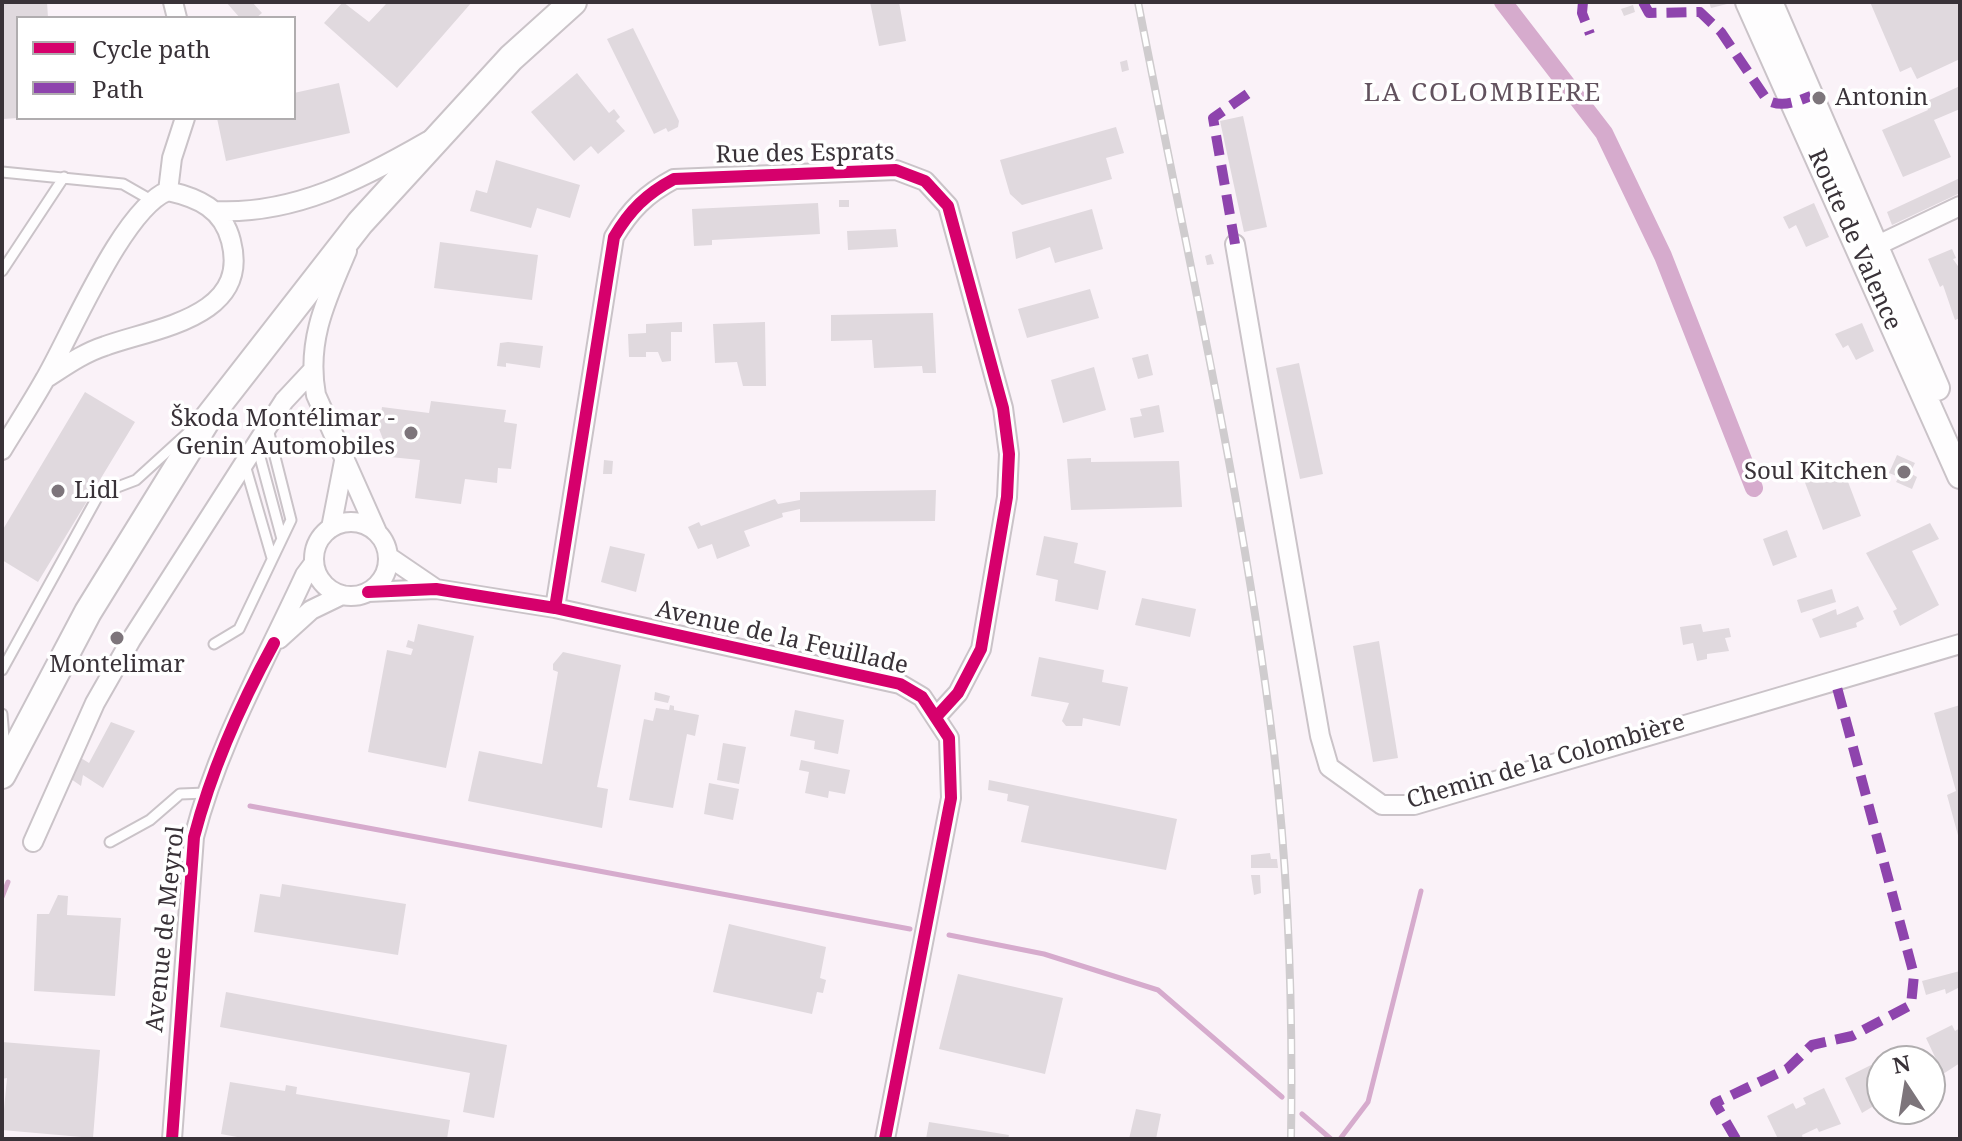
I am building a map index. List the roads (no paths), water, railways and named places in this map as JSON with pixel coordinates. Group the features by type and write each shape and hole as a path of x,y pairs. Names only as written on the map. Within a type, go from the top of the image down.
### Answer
{"main road":[{"path":"4,771 88,612 208,418 360,223 437,135 511,58 573,2"},
{"name":"Route de Valence","path":"1748,2 1960,476"},
{"name":"Route de Valence","path":"1770,2 1878,245 1960,441"}],"street":[{"path":"168,191 172,158 184,120"},
{"path":"215,211 264,209 326,193 369,175 437,135"},
{"name":"Rue des Esprats","path":"555,608 614,237 630,211 651,192 674,179 896,170 925,181 948,206 1008,432 1007,497 981,649 958,693 937,716"},
{"path":"2,450 45,379 113,254 151,200 168,191 198,199 215,211 228,230 234,251 232,274 216,301 182,323 103,346 45,379"},
{"path":"1878,245 1960,206"},
{"path":"345,456 331,528 317,543 314,563 323,584 342,595 368,592 384,578 389,557 345,456 316,395 312,371 313,341 319,316 360,223"},
{"name":"Chemin de la Colombière","path":"1235,244 1320,736 1329,767 1382,805 1414,805 1960,644"},
{"path":"75,320 80,336 103,346"},
{"path":"33,842 95,703 131,640 284,401 312,371"},
{"path":"331,528 360,523 377,532"},
{"name":"Avenue de la Feuillade","path":"389,557 436,589"},
{"name":"Avenue de Meyrol","path":"172,1139 188,881 206,793 245,696 274,643 305,575 314,563"},
{"name":"Avenue de la Feuillade","path":"368,592 436,589 555,608 900,684 922,697 949,738 951,798 885,1139"},
{"name":"Avenue de Meyrol","path":"274,643 311,610 342,595"}],"lane":[{"path":"2,172 123,184 151,200"},
{"path":"2,271 64,177"},
{"path":"2,670 99,494 136,480 181,436 208,418"},
{"path":"214,644 239,629 291,520 267,427"},
{"path":"256,444 282,539"},
{"path":"244,463 272,558"},
{"path":"2,714 4,771"},
{"path":"110,842 150,820 180,794 206,793"}],"waterway":[{"path":"1503,2 1604,133 1663,256 1754,488"},
{"path":"250,806 910,929"},
{"path":"2,897 8,882"},
{"path":"1340,1139 1368,1102 1421,891"},
{"path":"949,935 1044,954 1158,990 1282,1097"},
{"path":"1302,1114 1331,1139"}],"railway":[{"path":"1138,2 1213,376 1262,657 1279,800 1286,897 1291,1139"}],"place":[{"name":"Antonin","path":"1819,98"},
{"name":"Škoda Montélimar - Genin Automobiles","path":"411,433"},
{"name":"Soul Kitchen","path":"1904,472"},
{"name":"Lidl","path":"58,491"},
{"name":"Montelimar","path":"117,638"}],"district":[{"name":"LA COLOMBIERE","path":"1483,94"}]}
